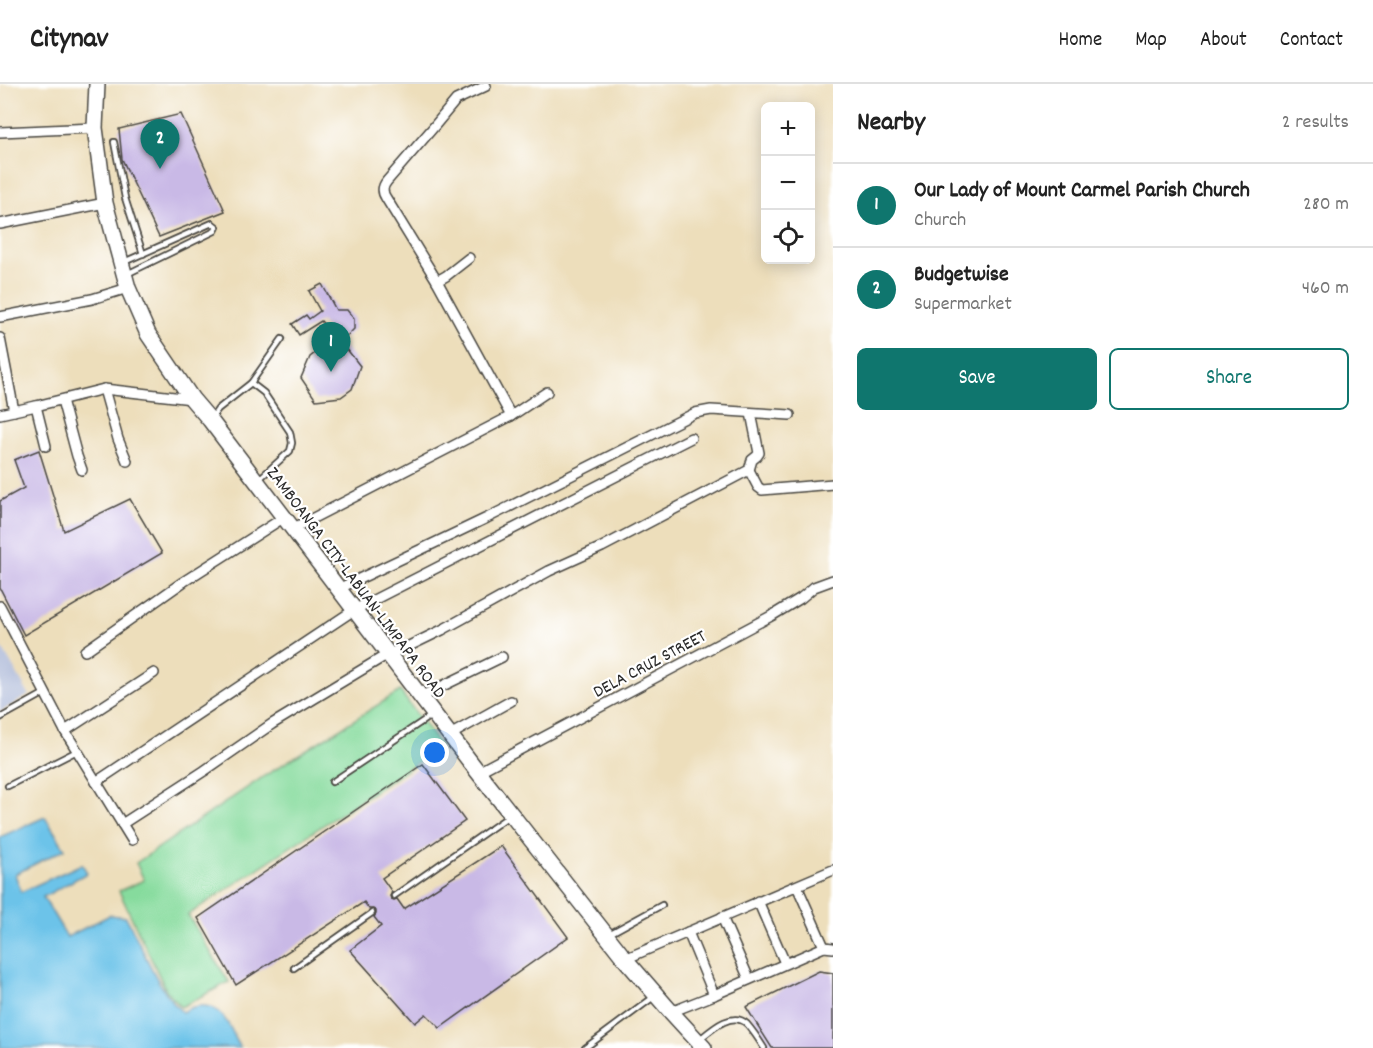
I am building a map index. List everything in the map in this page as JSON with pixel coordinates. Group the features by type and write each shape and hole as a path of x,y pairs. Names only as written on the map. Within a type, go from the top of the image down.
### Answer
{"main road":[{"name":"ZAMBOANGA CITY-LABUAN-LIMPAPA ROAD","path":"97,84 95,128 105,203 125,275 148,334 192,399 478,772 624,959 702,1046"}],"street":[{"path":"486,86 456,100 383,188 386,198 437,281 511,416"},
{"path":"0,132 95,128"},
{"path":"0,224 105,203"},
{"path":"437,281 469,258"},
{"path":"0,317 92,299 125,275"},
{"path":"0,338 14,411"},
{"path":"104,389 118,439 127,461"},
{"path":"0,414 104,389 192,399"},
{"path":"85,651 183,582 288,523 511,416 547,392"},
{"path":"62,400 82,470"},
{"path":"36,406 46,446"},
{"path":"338,589 477,523 695,413 711,410 790,415"},
{"path":"751,412 759,453 752,460 749,470 758,487 762,490 833,484"},
{"path":"96,782 354,610 691,438"},
{"path":"122,824 272,724 388,654 442,630 549,571 602,547 749,470"},
{"name":"DELA CRUZ STREET","path":"478,772 764,620 801,598 814,587 833,580"},
{"path":"0,606 76,751 132,840"},
{"path":"420,697 502,657"},
{"path":"65,731 154,673"},
{"path":"450,735 511,701"},
{"path":"624,959 833,870"},
{"path":"670,1012 828,947 797,886"},
{"path":"759,901 785,963"},
{"path":"722,917 749,979"},
{"path":"688,932 714,995"}],"lane":[{"path":"114,142 124,198 143,254"},
{"path":"212,223 217,227 215,231 125,275 143,254 212,223"},
{"path":"210,420 218,409 251,383 282,339"},
{"path":"251,383 264,393 290,432 292,443 290,451 256,482"},
{"path":"0,718 45,693"},
{"path":"332,782 434,714"},
{"path":"8,786 76,751"},
{"path":"394,896 512,815"},
{"path":"606,936 662,905"},
{"path":"294,968 372,913"},
{"path":"585,1048 657,995"},
{"path":"702,1046 713,1028 728,1020 739,1019 746,1023 764,1048"}],"shaded area":[{"path":"0,644 29,695 0,712"}],"green space":[{"path":"400,691 441,747 188,915 229,982 181,1007 166,990 119,891 144,880 136,863 266,775"}],"water":[{"path":"45,817 65,849 15,874 21,892 82,864 87,873 43,897 67,937 110,915 126,917 157,979 173,1002 182,1012 194,1007 212,1008 231,1028 240,1048 0,1048 0,837"}],"building":[{"path":"181,114 225,211 159,237 122,159 119,129"},
{"path":"322,284 336,310 347,310 354,319 354,329 346,337 333,335 321,321 299,335 292,324 306,315 309,319 320,311 309,291"},
{"path":"346,348 360,366 352,389 341,397 316,400 301,378 310,357 319,350"},
{"path":"39,450 64,531 130,499 162,553 24,635 0,588 0,501 24,488 14,460"},
{"path":"423,764 465,821 382,878 392,892 391,899 397,899 404,909 501,846 568,937 440,1028 426,1014 415,1023 350,950 381,926 374,917 376,911 369,909 364,902 236,985 198,918"},
{"path":"819,971 833,973 833,1048 772,1048 746,1007"}],"place":[{"name":"Budgetwise","path":"160,169"},
{"name":"Our Lady of Mount Carmel Parish Church","path":"331,372"}]}
